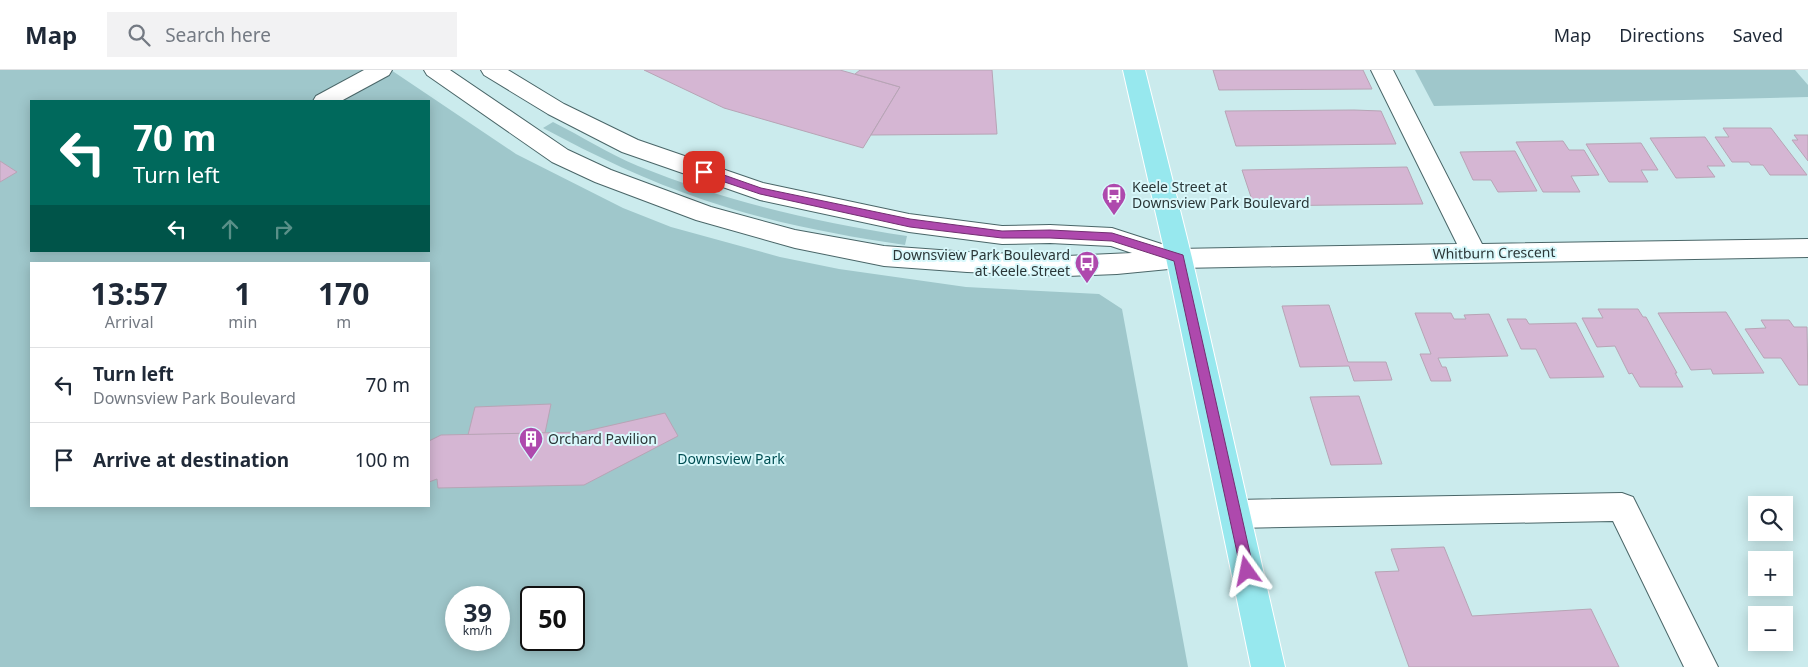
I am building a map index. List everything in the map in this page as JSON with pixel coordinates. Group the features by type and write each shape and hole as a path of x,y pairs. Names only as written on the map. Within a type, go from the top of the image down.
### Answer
{"main road":[{"path":"1134,70 1179,258 1268,667"}],"street":[{"path":"326,100 382,70"},
{"path":"435,70 560,156 603,176 696,211 795,239 884,256 967,262 1067,266 1117,264 1179,258"},
{"path":"492,70 556,109 630,146 760,191 919,224 1002,235 1050,234 1112,237 1179,258"},
{"path":"1382,70 1474,254"},
{"name":"Whitburn Crescent","path":"1179,258 1808,248"},
{"path":"1235,514 1622,507 1701,667"}],"green space":[{"name":"Downsview Park","path":"0,70 391,70 516,154 623,208 671,227 780,257 839,269 966,287 1099,294 1122,309 1188,667 0,667"},
{"path":"1415,70 1795,70 1808,85 1808,97 1434,106"},
{"path":"553,122 638,166 704,190 804,217 907,236 905,245 804,227 753,215 704,200 622,167 543,128"}],"building":[{"path":"644,70 840,70 900,87 863,148 724,108"},
{"path":"860,70 992,70 997,134 871,135 900,87 855,74"},
{"path":"1213,70 1363,70 1372,89 1219,90"},
{"path":"1225,111 1381,111 1396,144 1236,146"},
{"path":"1723,128 1771,128 1807,175 1770,175 1763,165 1751,165 1749,162 1732,162 1715,137 1729,137"},
{"path":"1794,135 1808,135 1808,161 1792,140 1798,140"},
{"path":"1705,137 1725,166 1707,166 1715,177 1676,178 1650,138"},
{"path":"1563,141 1569,150 1584,150 1599,175 1571,176 1580,192 1543,192 1516,142"},
{"path":"1641,143 1658,170 1641,170 1648,182 1609,182 1586,144"},
{"path":"1515,151 1537,191 1498,192 1491,180 1473,180 1460,152"},
{"path":"0,161 17,172 0,182"},
{"path":"1407,167 1423,204 1254,206 1242,170"},
{"path":"1329,305 1348,362 1386,362 1392,380 1354,381 1349,366 1300,367 1282,306"},
{"path":"1598,309 1638,309 1643,317 1646,317 1683,387 1640,387 1632,373 1629,374 1615,346 1597,347 1582,318 1603,318"},
{"path":"1726,312 1764,373 1713,374 1711,369 1691,370 1658,313"},
{"path":"1415,313 1451,313 1454,319 1466,319 1464,315 1489,314 1508,356 1438,358 1442,367 1446,367 1451,381 1431,381 1420,354 1431,354"},
{"path":"1507,319 1526,319 1529,324 1576,323 1604,377 1550,378 1536,349 1521,349"},
{"path":"1761,320 1789,320 1794,327 1807,327 1808,385 1799,385 1781,358 1764,358 1745,329 1766,328"},
{"path":"1359,396 1382,464 1331,465 1310,397"},
{"path":"551,404 545,433 468,435 475,407"},
{"name":"Orchard Pavilion","path":"665,413 678,436 584,485 438,488 437,479 430,482 430,440 441,435 582,432"},
{"path":"1444,547 1472,616 1591,609 1619,667 1409,667 1375,572 1399,571 1391,549"}],"place":[{"name":"Keele Street at Downsview Park Boulevard","path":"1114,216"},
{"name":"Downsview Park Boulevard at Keele Street","path":"1087,284"},
{"name":"Orchard Pavilion","path":"531,460"}],"route":[{"path":"704,172 760,191 910,223 1002,235 1050,234 1112,237 1179,258 1247,571"}]}
